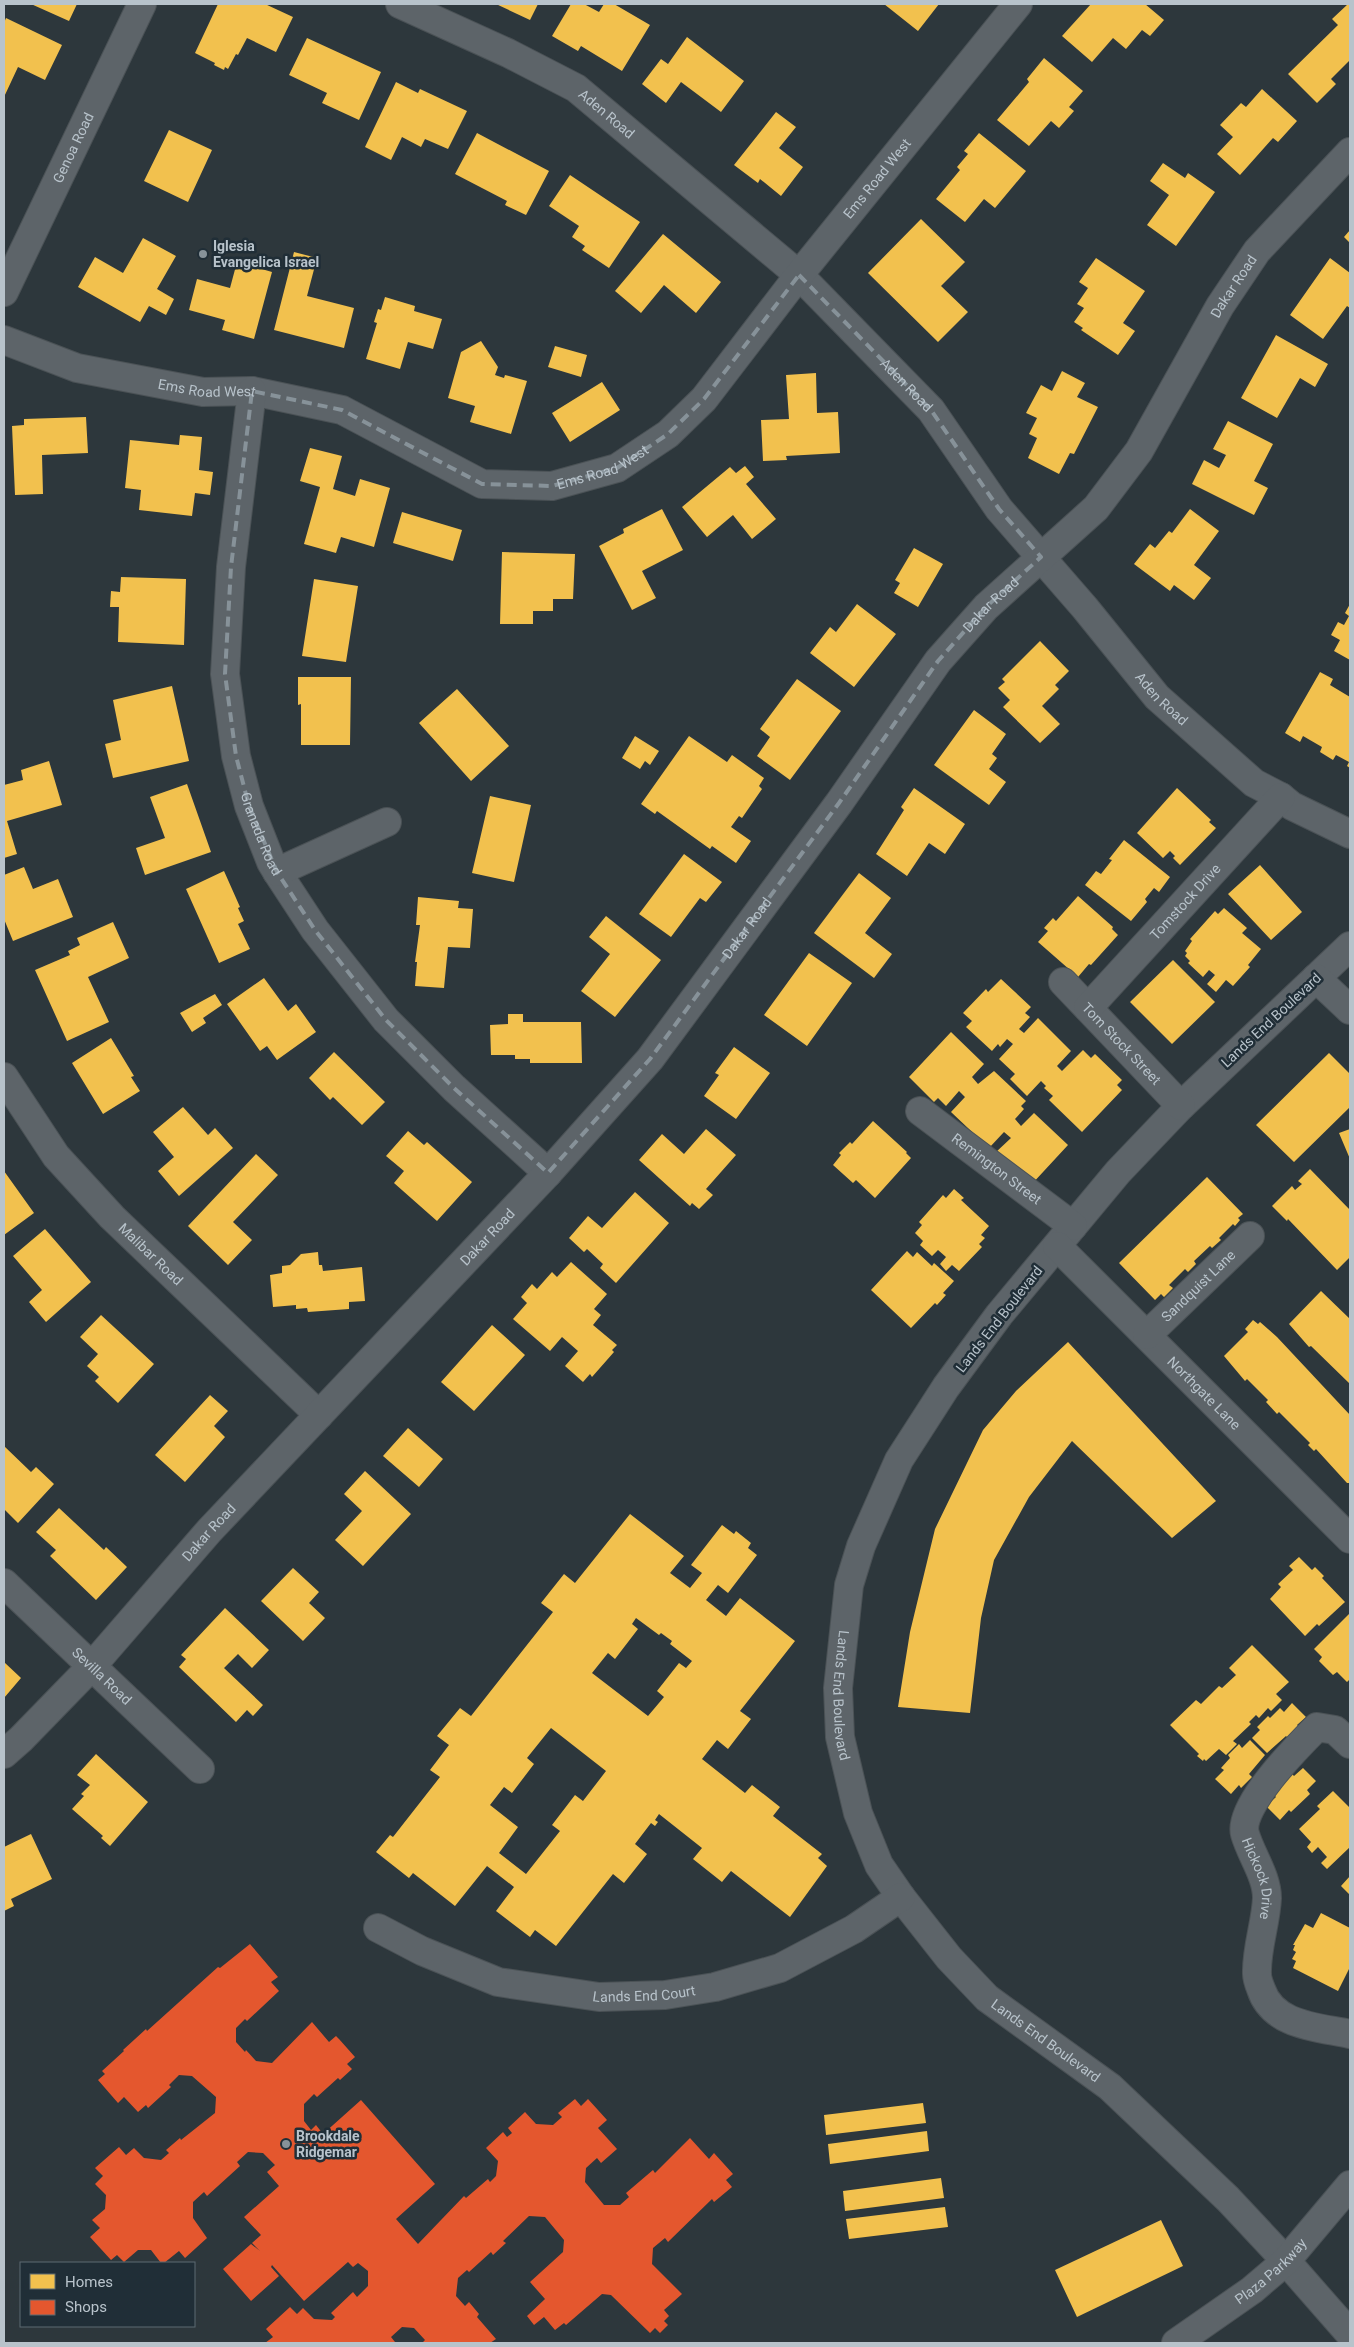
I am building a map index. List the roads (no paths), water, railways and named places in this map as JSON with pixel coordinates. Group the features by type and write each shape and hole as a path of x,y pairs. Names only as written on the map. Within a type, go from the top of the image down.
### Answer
{"street":[{"name":"Genoa Road","path":"4,292 142,4"},
{"name":"Aden Road","path":"400,4 508,52 576,88 799,274 931,410 999,509 1157,696 1254,783 1282,797 1292,806 1350,834"},
{"name":"Ems Road West","path":"4,340 77,368 203,392 252,391 342,410 482,484 552,486 617,468 668,434 704,399 799,274 1018,4"},
{"name":"Dakar Road","path":"4,1754 92,1666 209,1531 548,1173 650,1059 839,803 938,661 986,607 1096,508 1139,451 1220,306 1257,252 1350,152"},
{"name":"Granada Road","path":"252,391 231,567 225,674 236,756 247,798 271,862 314,930 386,1020 454,1088 548,1173"},
{"name":"Tomstock Drive","path":"1088,1008 1282,797"},
{"path":"278,872 388,822"},
{"name":"Lands End Boulevard","path":"1350,946 1180,1106 1118,1172 993,1323 946,1388 899,1460 861,1546 849,1585 838,1688 840,1737 858,1813 879,1865 901,1897 950,1958 987,1998 1110,2087 1228,2199 1350,2334"},
{"path":"1316,978 1350,1010"},
{"name":"Tom Stock Street","path":"1063,982 1180,1106"},
{"name":"Malibar Road","path":"4,1077 56,1156 112,1217 319,1415"},
{"name":"Remington Street","path":"920,1111 1065,1236"},
{"name":"Northgate Lane","path":"1065,1236 1147,1335 1350,1539"},
{"name":"Sandquist Lane","path":"1147,1335 1250,1236"},
{"name":"Sevilla Road","path":"4,1583 200,1769"},
{"name":"Hickock Drive","path":"1350,1744 1335,1730 1317,1727 1286,1758 1246,1813 1244,1832 1261,1872 1267,1897 1256,1975 1264,1998 1274,2011 1291,2021 1350,2034"},
{"name":"Lands End Court","path":"378,1928 422,1951 498,1982 599,1998 665,1995 715,1987 780,1968 854,1929 901,1897"},
{"name":"Plaza Parkway","path":"1176,2343 1252,2290 1286,2261 1350,2185"}],"place":[{"name":"Iglesia Evangelica Israel","path":"203,254"},
{"name":"Brookdale Ridgemar","path":"286,2144"}]}
